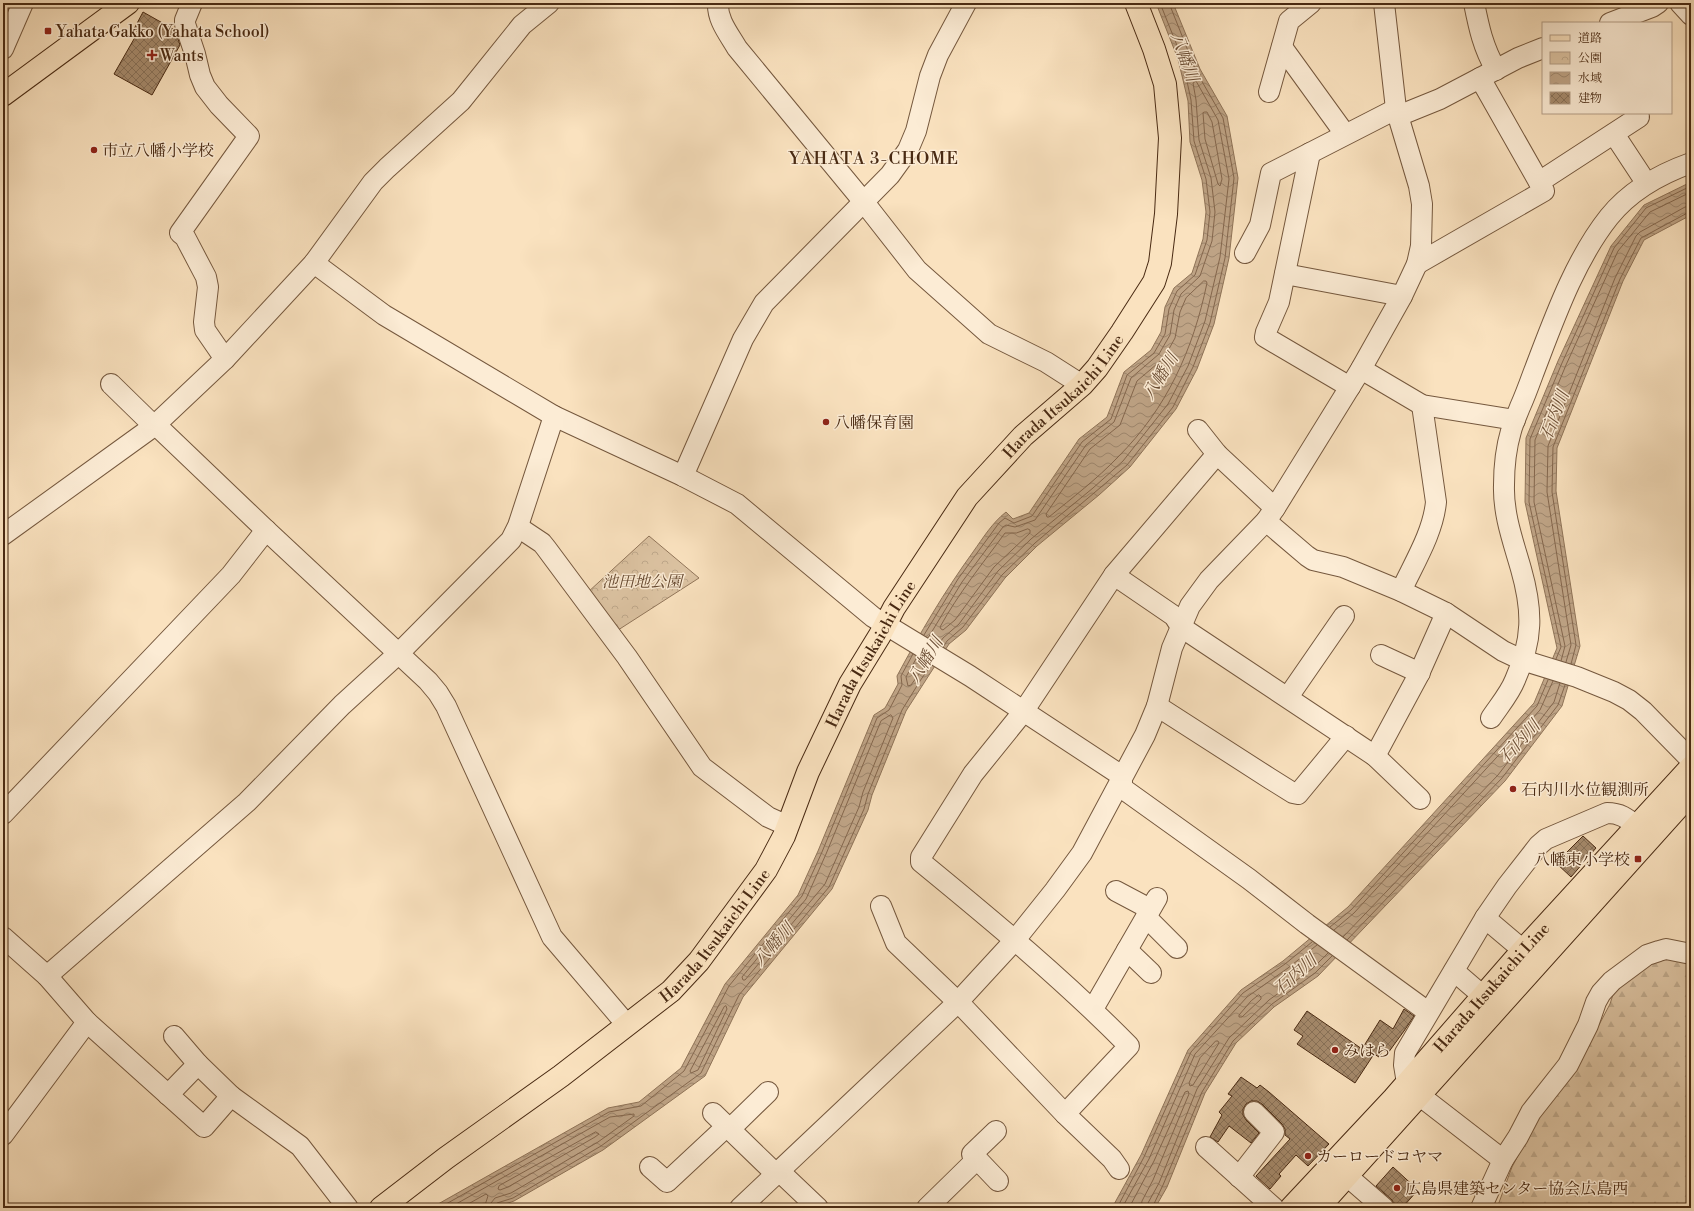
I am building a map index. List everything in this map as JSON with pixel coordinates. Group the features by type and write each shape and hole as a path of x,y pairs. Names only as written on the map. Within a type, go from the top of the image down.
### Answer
{"main road":[{"path":"3,95 128,3"},
{"name":"Harada Itsukaichi Line","path":"381,1208 446,1158 561,1076 671,991 699,961 766,870 779,848 808,772 850,684 889,626 894,608 967,497 1023,436 1082,385 1097,368 1154,282 1160,263 1166,206 1170,138 1165,84 1136,3"},
{"name":"Harada Itsukaichi Line","path":"1318,1208 1347,1176 1483,996 1523,950 1691,767"},
{"name":"Harada Itsukaichi Line","path":"1291,1208 1413,1089 1691,793"}],"street":[{"path":"3,49 23,3"},
{"path":"192,3 184,20 205,87 219,106 249,136 180,233 184,237 206,277 208,287 204,322 205,330 225,359"},
{"path":"3,535 155,425 225,359 314,263 373,182 461,101 522,25 549,3"},
{"path":"718,3 717,11 737,48 863,201 917,270 982,329 1046,362 1082,385"},
{"path":"683,476 743,339 764,303 890,175 908,150 916,131 930,76 938,55 966,3"},
{"path":"1269,92 1289,21 1311,3"},
{"path":"740,1208 957,1003 1015,940 1082,853 1145,735 1157,706 1172,648 1190,606 1210,580 1270,515 1361,369 1402,296 1417,264 1421,246 1422,204 1397,112 1384,3"},
{"path":"1417,264 1544,191 1488,74 1486,52 1479,32 1474,3"},
{"path":"1613,22 1652,7 1658,3"},
{"path":"1680,3 1691,16"},
{"path":"1282,47 1345,134"},
{"path":"1245,253 1260,225 1271,173 1345,134 1397,112 1440,99 1518,58 1542,48"},
{"path":"1539,182 1639,117"},
{"path":"1614,134 1641,174"},
{"path":"1310,153 1279,302 1265,337 1350,387"},
{"path":"1491,718 1526,661 1530,623 1529,597 1511,536 1506,510 1504,486 1505,461 1511,430 1559,308 1581,262 1600,230 1610,216 1637,190 1660,176 1691,163"},
{"path":"314,263 384,315 554,416 683,476 737,504 874,617 970,676 1122,776"},
{"path":"1285,274 1402,296"},
{"path":"1361,369 1422,405 1515,420"},
{"path":"111,384 428,681 438,693 446,706 552,937 627,1025"},
{"path":"1401,591 1431,528 1436,502 1422,405"},
{"path":"47,976 247,802 342,705 398,653 511,540 518,527 554,416"},
{"path":"1198,430 1217,454 1307,556 1313,560 1343,568 1401,591 1446,612 1503,651 1526,661 1600,685 1629,700 1643,711 1691,760"},
{"path":"1065,1114 1129,1046 1093,1009 1015,940 921,862 921,857 973,774 1023,712 1114,575 1217,454"},
{"path":"518,527 546,548 627,657 702,767 768,818 788,826"},
{"path":"3,814 226,580 266,530"},
{"path":"1114,575 1174,616 1181,627 1375,756 1420,799"},
{"path":"1375,756 1420,673 1446,612"},
{"path":"1288,697 1344,616"},
{"path":"1380,655 1420,673"},
{"path":"1157,706 1293,793 1298,794 1346,736"},
{"path":"1122,776 1122,788 1249,879 1428,1012"},
{"path":"1503,1160 1413,1089 1404,1065 1405,1053 1485,918 1507,886 1539,845 1546,839 1607,813 1613,813 1627,818 1636,826"},
{"path":"1116,891 1151,908 1177,948"},
{"path":"881,906 896,943 957,1003 964,1008 1065,1114 1112,1159 1119,1169"},
{"path":"1093,1009 1151,908"},
{"path":"1485,918 1523,950"},
{"path":"3,937 47,976 87,1022 204,1127 231,1096"},
{"path":"1481,1208 1503,1160 1518,1137 1531,1112 1568,1064 1588,1025 1596,1002 1605,989 1624,971 1647,955 1666,949 1691,954"},
{"path":"1128,950 1151,972"},
{"path":"1454,971 1483,996"},
{"path":"3,1134 87,1022"},
{"path":"174,1036 198,1064 231,1096 300,1146 348,1208"},
{"path":"168,1095 198,1064"},
{"path":"650,1167 666,1182 768,1092"},
{"path":"1239,1177 1274,1132 1254,1112"},
{"path":"713,1113 818,1208"},
{"path":"996,1131 972,1154 998,1181"},
{"path":"1206,1147 1274,1208"},
{"path":"927,1208 977,1159"},
{"path":"1347,1176 1384,1208"}],"green space":[{"name":"池田地公園","path":"649,536 699,578 615,632 587,593"},
{"path":"1668,958 1691,962 1691,1208 1497,1208 1512,1167 1556,1084 1591,1040 1610,1004 1616,985 1629,972"}],"water":[{"name":"八幡川","path":"1156,3 1173,3 1200,69 1227,116 1238,178 1229,258 1214,324 1197,369 1176,409 1130,467 1099,495 1037,546 1005,578 966,630 949,644 906,711 872,795 868,810 832,889 743,997 705,1076 603,1150 514,1201 494,1208 431,1208 608,1108 639,1102 681,1068 725,984 798,895 818,851 874,715 885,708 898,684 897,676 942,597 988,531 1001,516 1006,512 1013,519 1029,513 1079,439 1107,417 1124,372 1151,350 1161,332 1165,307 1174,288 1192,273 1203,239 1206,212 1202,180 1190,142 1188,101 1178,59"},
{"name":"石内川","path":"1691,182 1691,215 1644,240 1623,281 1557,448 1556,491 1580,646 1562,706 1505,781 1318,976 1274,1007 1236,1043 1205,1093 1167,1187 1155,1208 1112,1208 1141,1155 1188,1050 1241,990 1283,961 1348,907 1534,703 1557,648 1525,502 1526,438 1558,361 1611,246 1644,205"}],"building":[{"path":"143,12 175,30 180,45 152,95 114,74 138,32 134,29"},
{"path":"1583,836 1596,848 1571,877 1556,863"},
{"name":"みはら","path":"1404,1009 1414,1016 1388,1053 1383,1050 1379,1057 1374,1054 1355,1083 1297,1044 1303,1036 1294,1030 1307,1011 1362,1049 1380,1020 1393,1029"},
{"path":"1241,1077 1257,1088 1260,1085 1329,1144 1308,1166 1296,1155 1279,1174 1281,1176 1270,1189 1256,1176 1290,1139 1285,1135 1285,1129 1282,1124 1262,1104 1257,1101 1251,1101 1246,1104 1243,1109 1243,1115 1246,1120 1259,1133 1251,1143 1229,1126 1218,1142 1210,1137 1222,1115 1219,1112 1232,1096 1228,1094"},
{"name":"広島県建築センター協会広島西","path":"1393,1167 1418,1190 1402,1208 1395,1208 1392,1200 1376,1186"}],"place":[{"name":"Yahata Gakko (Yahata School)","path":"48,31"},
{"name":"Wants","path":"152,55"},
{"name":"市立八幡小学校","path":"94,150"},
{"name":"八幡保育園","path":"826,422"},
{"name":"石内川水位観測所","path":"1513,789"},
{"name":"八幡東小学校","path":"1638,859"},
{"name":"みはら","path":"1335,1050"},
{"name":"カーロードコヤマ","path":"1308,1156"},
{"name":"広島県建築センター協会広島西","path":"1397,1188"}],"district":[{"name":"YAHATA 3-CHOME","path":"874,158"}]}
